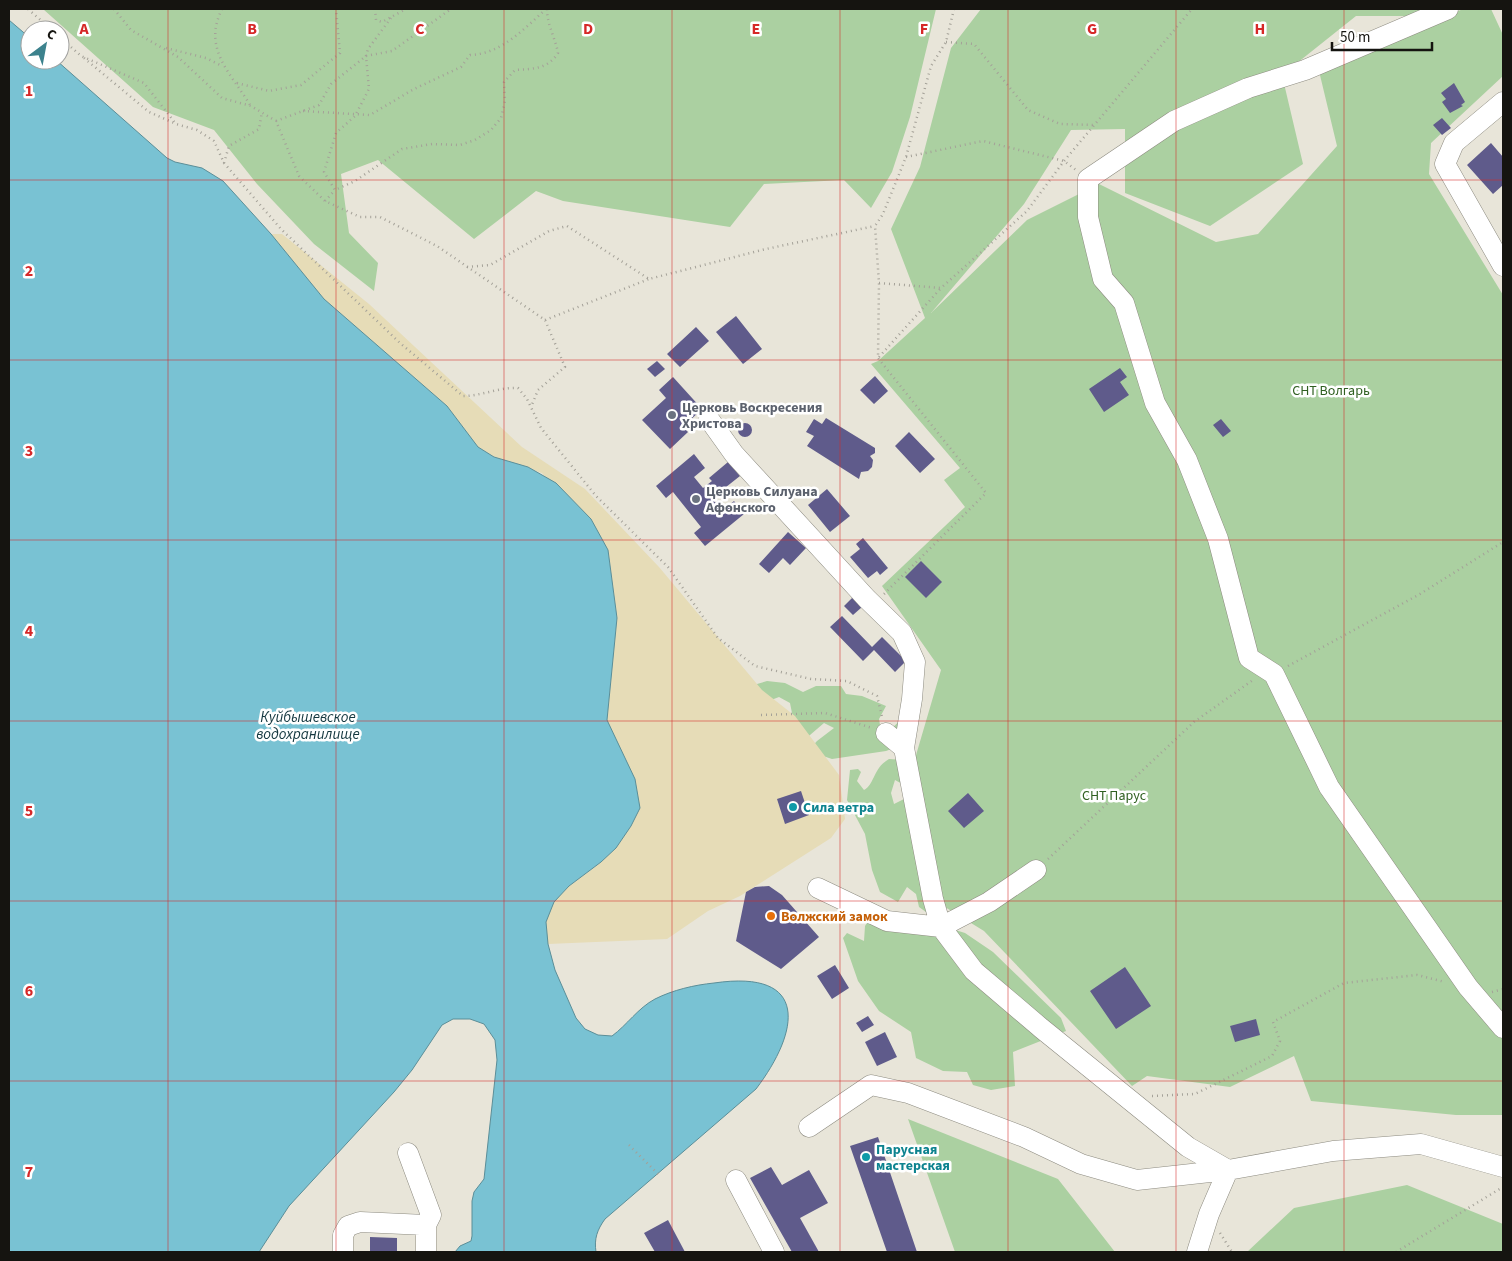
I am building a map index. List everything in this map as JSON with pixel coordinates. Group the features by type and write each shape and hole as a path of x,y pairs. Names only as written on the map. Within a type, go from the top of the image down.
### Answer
{"street":[{"path":"1440,10 1305,70 1248,88 1174,121 1088,179 1088,218 1103,279 1124,303 1155,403 1187,460 1218,539 1249,658 1274,674 1329,787 1468,987 1503,1028"},
{"path":"1503,102 1454,143 1445,164 1503,266"},
{"path":"709,419 734,454 902,634 915,662 912,699 904,748 933,899 941,928 974,971 1126,1098 1188,1147 1228,1170"},
{"path":"886,733 904,748"},
{"path":"818,888 887,921 941,928 989,902 1036,870"},
{"path":"810,1127 870,1084 908,1093 1024,1137 1082,1164 1137,1180 1228,1170 1333,1151 1421,1144 1503,1167"},
{"path":"408,1153 431,1215 426,1225 426,1252"},
{"path":"1196,1252 1209,1214 1228,1170"},
{"path":"736,1180 774,1252"},
{"path":"343,1252 343,1235 348,1226 360,1222 426,1225"}],"path":[{"path":"28,9 41,20"},
{"path":"114,9 131,30 178,56 222,98 251,106 276,121 299,176 325,201 360,217 380,217 437,246 545,320 565,368 538,390 530,407"},
{"path":"222,9 215,22 219,57 223,67 251,106"},
{"path":"237,84 269,91 301,85 340,53 336,9"},
{"path":"375,9 376,20 382,22 406,9"},
{"path":"276,121 319,106 331,84 366,56 392,51 451,9"},
{"path":"303,111 355,116 370,115 414,89 461,67 470,55 481,55 510,42 547,9"},
{"path":"325,201 335,190 361,177 402,149 432,144 460,145 475,140 491,130 501,118 505,101 504,82 515,70 533,69 552,62 558,52 556,40 548,24 547,9"},
{"path":"873,604 986,493 878,358 879,283 875,226 883,214 906,157 931,66 946,42 954,9"},
{"path":"878,358 941,288 1028,210 1064,161 1192,9"},
{"path":"335,190 324,172 336,133 355,116 369,89 366,56 368,49 392,18"},
{"path":"946,42 974,44 1028,110 1060,124 1095,125"},
{"path":"70,46 149,112 176,124 197,130 214,141 224,163 307,255 400,343 463,396 475,396 505,387 518,388 541,428 596,496 668,567 718,638 756,666 811,679 847,681 877,696 886,733"},
{"path":"161,47 206,58 223,67"},
{"path":"81,56 144,83 176,124"},
{"path":"224,163 230,146 259,128 262,112"},
{"path":"906,157 983,141 1064,161 1088,179"},
{"path":"466,267 490,265 548,231 567,226 649,279"},
{"path":"545,320 649,279 766,249 875,226"},
{"path":"879,283 941,288"},
{"path":"1036,870 1194,722 1246,684 1256,678 1274,674 1420,594 1503,542"},
{"path":"761,715 825,713 886,733"},
{"path":"1126,1098 1195,1094 1272,1056 1280,1041 1273,1022 1344,983 1417,975 1490,992 1503,989"},
{"path":"628,1144 658,1174"},
{"path":"1396,1252 1503,1186"}],"green space":[{"path":"43,9 936,9 910,117 892,172 871,208 844,180 764,184 730,227 563,201 536,191 474,239 378,160 341,174 349,233 378,263 374,291 314,244 257,184 214,130 153,107 70,33 70,20 55,20"},
{"path":"981,9 1432,9 1419,16 1356,16 1282,75 1303,164 1210,226 1125,193 1125,129 1071,130 1024,204 931,313 1027,220 1099,184 1216,242 1258,234 1337,146 1319,71 1463,9 1491,9 1503,35 1503,76 1431,143 1429,174 1503,295 1503,1115 1456,1115 1311,1101 1294,1056 1230,1087 1147,1076 1132,1086 984,931 945,907 914,762 941,670 882,586 965,507 944,480 960,468 871,364 878,361 925,318 891,229 920,167 951,48"},
{"path":"767,681 785,683 803,692 816,686 841,686 846,694 862,696 886,706 879,719 882,737 903,718 910,742 886,751 832,759 808,751 817,741 834,728 824,723 803,741 796,733 790,703 779,697 766,702 743,688"},
{"path":"889,759 903,760 904,785 895,780 891,793 894,804 908,797 939,903 926,912 919,907 916,894 907,887 898,902 880,892 872,870 865,834 847,800 850,770 858,769 861,772 857,781 864,790 868,787 880,767"},
{"path":"877,906 911,920 930,922 965,933 993,952 1061,1018 1066,1031 1013,1052 1015,1086 991,1090 973,1085 967,1072 943,1071 916,1058 911,1032 879,1011 858,981 843,938 847,933 864,941 865,926"},
{"path":"908,1119 1058,1179 1115,1252 955,1252"},
{"path":"1407,1185 1503,1224 1503,1252 1247,1252 1294,1208"}],"sand":[{"path":"271,234 282,234 369,304 522,447 585,489 659,567 762,690 795,716 839,775 845,819 831,838 740,896 708,911 667,939 548,944 546,921 554,902 568,887 606,858 631,826 607,720 617,618 608,550 542,473 494,457 478,447 447,406 324,299"}],"water":[{"name":"Куйбышевское водохранилище","path":"9,20 20,29 20,70 67,70 167,158 175,162 202,168 223,181 271,234 324,299 447,406 478,447 494,457 528,467 556,483 591,519 608,550 617,618 607,720 635,779 640,808 631,826 616,848 569,886 554,902 546,922 548,944 555,970 576,1018 585,1029 598,1035 612,1036 649,1003 669,993 706,984 745,981 767,985 781,995 788,1009 787,1026 782,1046 756,1089 605,1219 597,1235 595,1243 596,1252 455,1252 460,1246 471,1241 472,1201 474,1192 484,1179 497,1060 495,1040 484,1024 470,1019 453,1019 442,1025 412,1070 394,1092 289,1206 259,1252 9,1252"}],"building":[{"path":"1454,83 1465,102 1461,105 1463,106 1450,113 1442,102 1446,99 1441,93"},
{"path":"1442,118 1451,128 1442,135 1433,125"},
{"path":"1491,143 1503,157 1503,185 1493,194 1467,165"},
{"path":"736,316 762,349 743,364 716,332"},
{"path":"696,327 709,341 680,367 667,354"},
{"path":"657,361 665,369 655,377 647,369"},
{"path":"1120,368 1127,377 1120,382 1129,395 1104,412 1089,389"},
{"path":"875,376 888,391 874,404 860,390"},
{"name":"Церковь Воскресения Христова","path":"673,377 702,409 683,427 688,432 670,449 642,420 666,398 659,390"},
{"path":"826,418 875,448 875,453 870,456 873,460 872,467 868,471 861,472 859,479 807,446 814,436 806,432 814,419 822,424"},
{"path":"1221,419 1231,431 1223,437 1213,425"},
{"path":"742,423 748,423 752,430 748,437 742,437 738,433 738,427"},
{"path":"909,432 935,459 920,473 895,446"},
{"name":"Церковь Силуана Афонского","path":"694,454 705,468 694,477 703,488 712,481 709,478 728,462 740,476 721,491 718,489 710,496 722,511 734,501 744,514 705,546 694,533 701,527 673,492 666,498 656,486"},
{"path":"827,489 850,516 830,532 808,505"},
{"path":"788,532 806,548 790,565 783,558 769,573 759,564"},
{"path":"863,538 888,568 880,575 877,571 868,578 850,557 860,549 856,544"},
{"path":"921,561 942,582 926,598 905,577"},
{"path":"853,597 862,607 853,615 844,606"},
{"path":"842,616 872,647 882,637 906,661 895,672 874,650 863,661 830,627"},
{"name":"Сила ветра","path":"801,791 809,815 785,824 777,799"},
{"path":"968,793 984,811 964,828 948,811"},
{"name":"Волжский замок","path":"769,886 782,895 819,937 781,969 736,941 746,892 755,887"},
{"path":"835,965 849,988 832,999 817,976"},
{"path":"1125,967 1151,1006 1116,1029 1090,991"},
{"path":"868,1016 874,1025 862,1032 856,1023"},
{"path":"1256,1019 1260,1035 1235,1042 1230,1026"},
{"path":"885,1032 897,1057 877,1066 865,1042"},
{"path":"878,1137 917,1252 887,1252 850,1146"},
{"path":"771,1167 782,1185 809,1170 828,1203 800,1218 819,1252 792,1252 750,1178"},
{"path":"668,1220 685,1252 655,1252 644,1233"},
{"path":"370,1237 397,1238 397,1252 370,1252"}],"place":[{"name":"Церковь Воскресения Христова","path":"672,415"},
{"name":"Церковь Силуана Афонского","path":"696,499"},
{"name":"Сила ветра","path":"793,807"},
{"name":"Волжский замок","path":"771,916"},
{"name":"Парусная мастерская","path":"866,1157"}],"park label":[{"name":"СНТ Волгарь","path":"1331,390"},
{"name":"СНТ Парус","path":"1114,795"}]}
